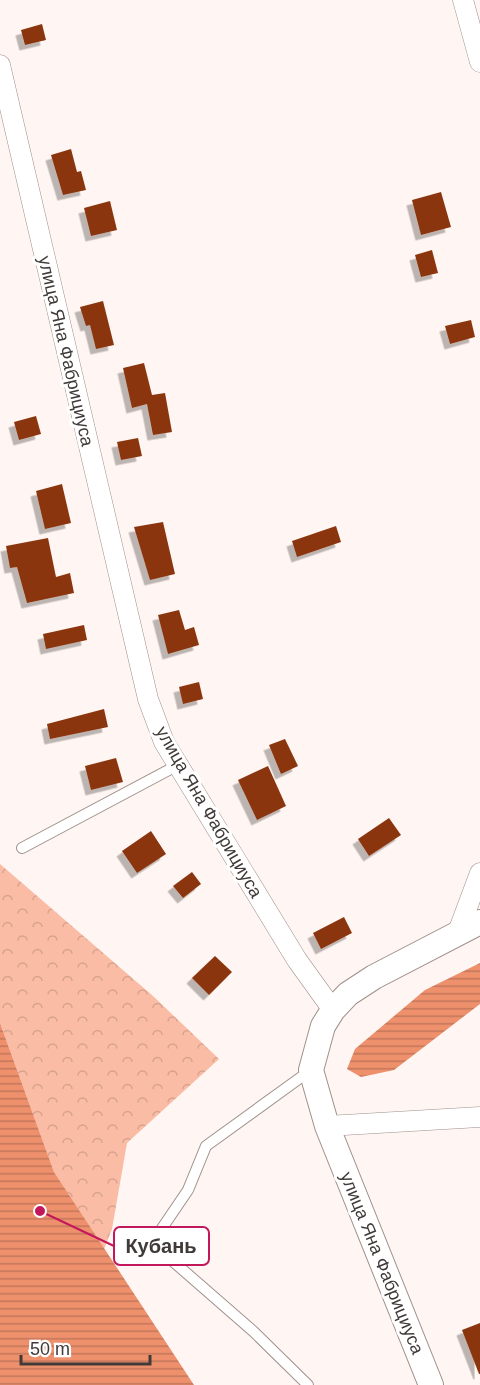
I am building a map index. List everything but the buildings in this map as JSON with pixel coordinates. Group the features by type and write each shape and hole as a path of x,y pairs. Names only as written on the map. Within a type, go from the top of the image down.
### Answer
{"street":[{"path":"463,0 480,62"},
{"name":"улица Яна Фабрициуса","path":"0,65 128,622 148,699 164,742 297,960 333,1010 319,1036 311,1070 327,1126 431,1385"},
{"path":"458,932 480,873"},
{"path":"333,1010 348,994 374,977 480,921"},
{"path":"327,1126 480,1117"}],"lane":[{"path":"22,848 178,765"},
{"path":"308,1385 237,1317 152,1243 188,1190 206,1146 311,1070"}],"green space":[{"path":"0,864 153,996 219,1059 127,1143 112,1229 104,1249 54,1172 0,1023"}],"shaded area":[{"path":"480,963 480,1004 394,1070 361,1077 347,1069 355,1049 425,990"},
{"path":"0,1023 54,1172 194,1385 0,1385"}],"place":[{"name":"Кубань","path":"40,1211"}]}
